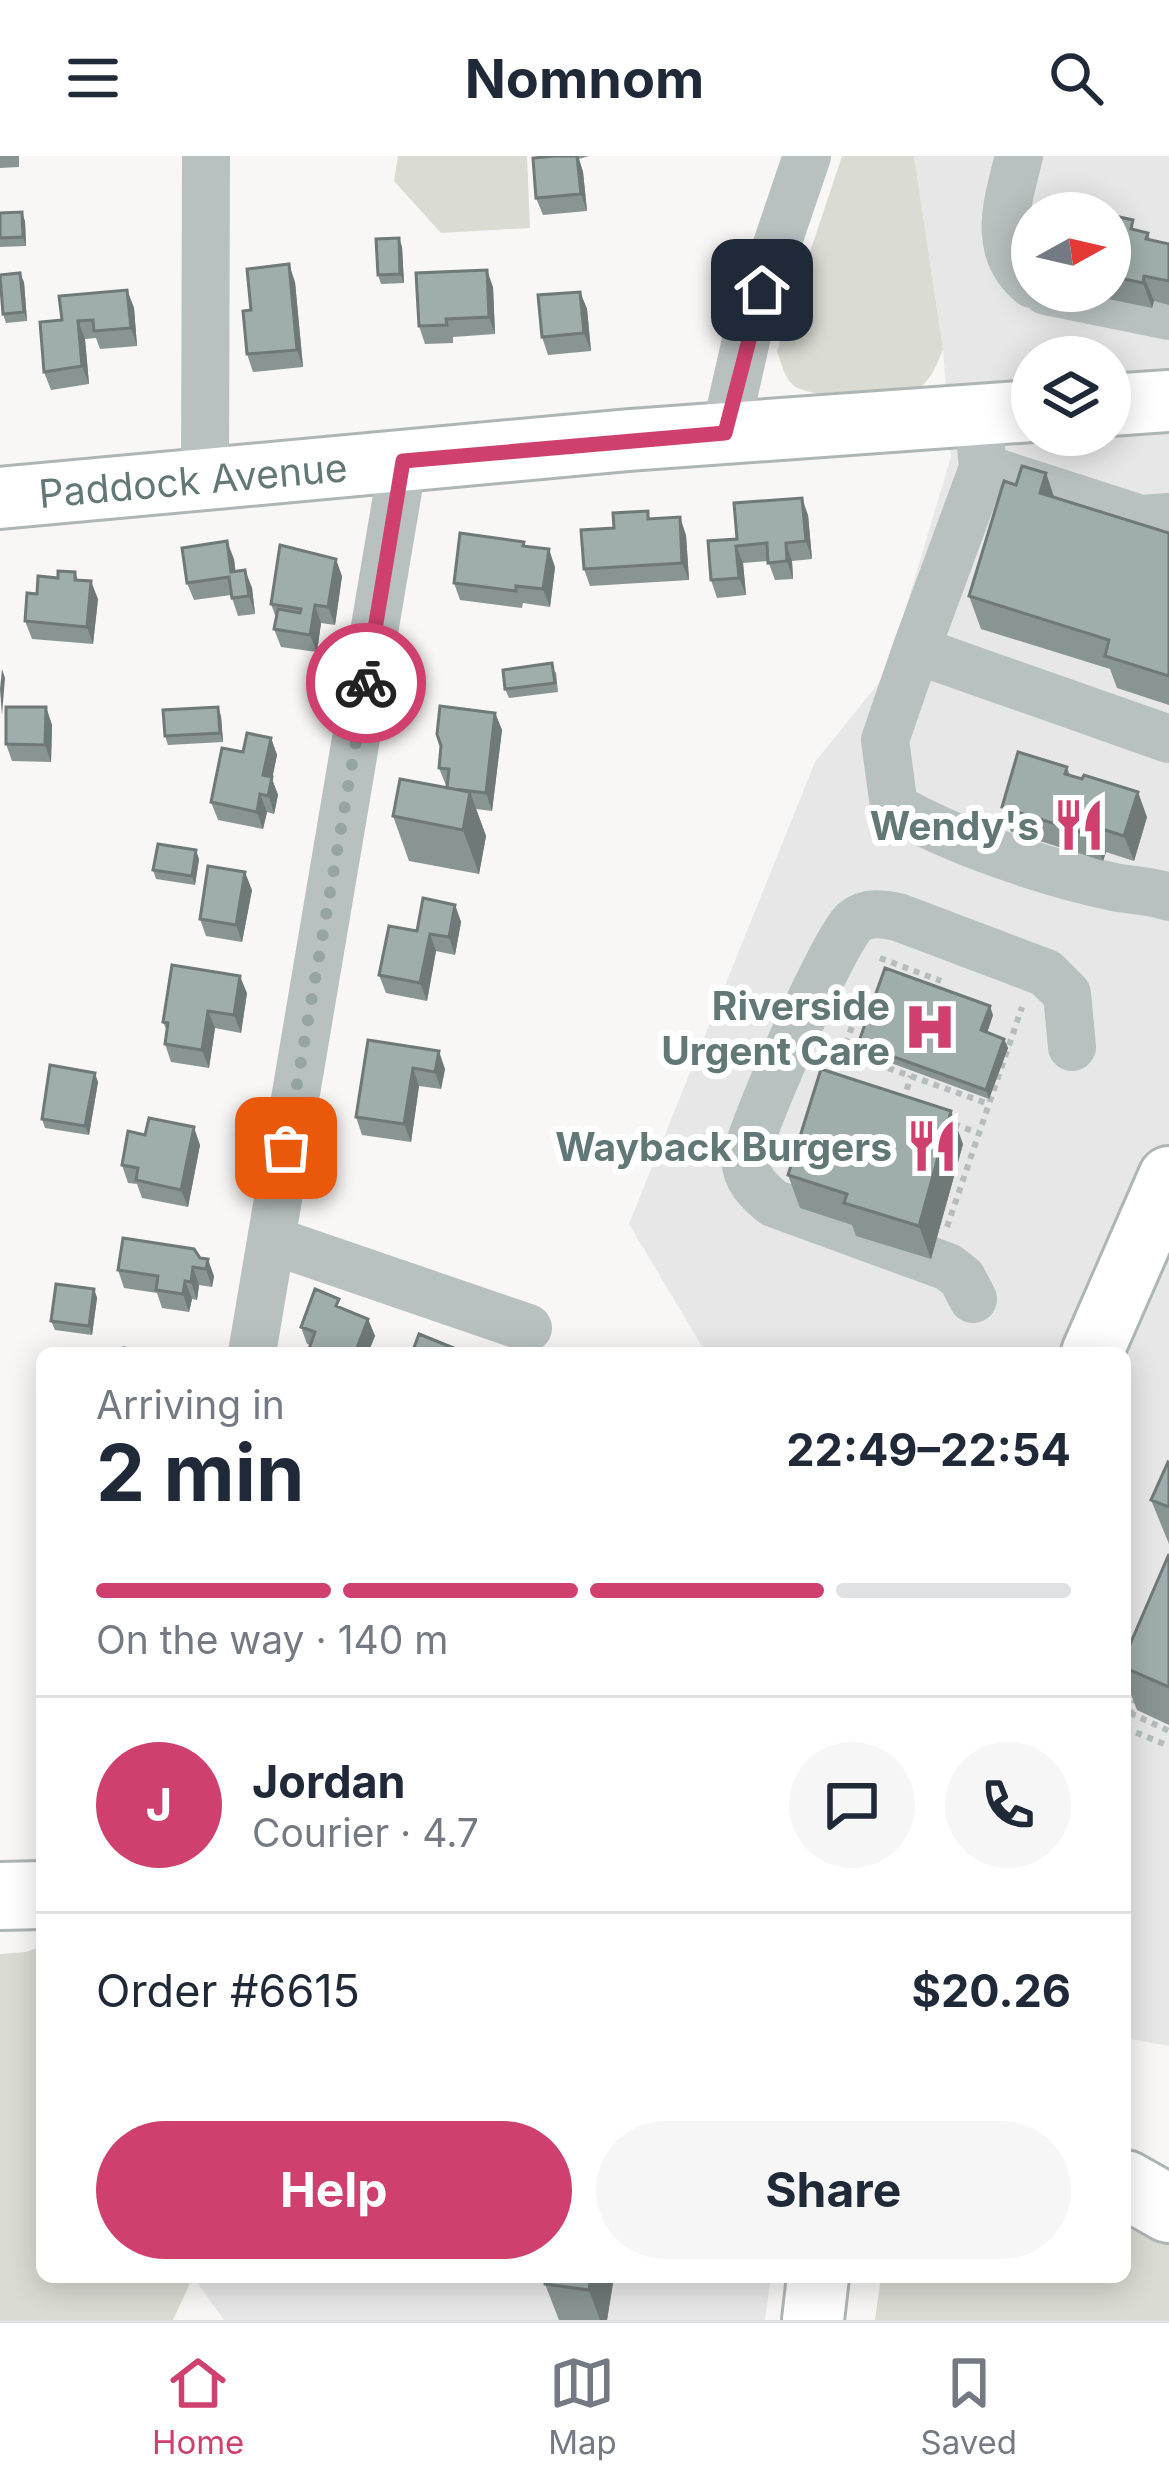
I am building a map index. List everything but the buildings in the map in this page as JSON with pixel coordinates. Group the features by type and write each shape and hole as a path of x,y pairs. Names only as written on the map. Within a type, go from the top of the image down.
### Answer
{"highway":[{"path":"0,1896 36,1894"},
{"path":"1131,2187 1169,2209"}],"main road":[{"path":"1131,404 1169,401"},
{"name":"Paddock Avenue","path":"0,498 725,433 998,431"},
{"path":"1095,1347 1169,1177"},
{"path":"813,2320 817,2283"}],"street":[{"path":"205,479 206,156"},
{"path":"725,433 749,327 807,156"},
{"path":"1012,192 1019,156"},
{"path":"1011,198 1004,234 1011,254"},
{"path":"1131,308 1169,316"},
{"path":"1169,517 1141,519 998,431 885,740 894,807 937,832 1116,888 1169,897"},
{"path":"253,1347 403,461"},
{"path":"916,650 1169,739"},
{"path":"973,1299 962,1278 948,1267 773,1203 756,1190 746,1158 835,947 862,916 898,916 1046,973 1066,994 1072,1047"},
{"path":"271,1240 527,1328"}],"path":[{"path":"833,1080 877,957"},
{"path":"944,1234 1024,1002"},
{"path":"843,1052 988,1104"},
{"path":"816,1073 850,1086"},
{"path":"884,1098 902,1105 910,1076"},
{"path":"940,1119 978,1133"},
{"path":"1131,1712 1138,1696"},
{"path":"1131,1714 1169,1730"},
{"path":"1131,1730 1169,1746"}],"shaded area":[{"path":"398,156 527,156 530,228 441,233 394,181"},
{"path":"842,156 914,156 943,349 926,381 908,393 849,396 802,390 787,378 777,351"},
{"path":"914,156 1169,156 1169,2046 1131,2039 1131,1347 702,1347 629,1224 815,762 886,674 951,457 943,349"},
{"path":"36,1948 36,2283 190,2283 173,2320 0,2320 0,1954"},
{"path":"1131,2213 1169,2235 1169,2320 875,2320 880,2283 1131,2283"},
{"path":"197,2283 770,2283 765,2320 224,2320"}],"way so far":[{"path":"286,1148 366,683"}],"place":[{"name":"Wendy's","path":"1079,825"},
{"name":"Riverside Urgent Care","path":"930,1027"},
{"name":"Wayback Burgers","path":"932,1146"}],"route":[{"path":"366,683 403,461 725,433 762,290"}]}
